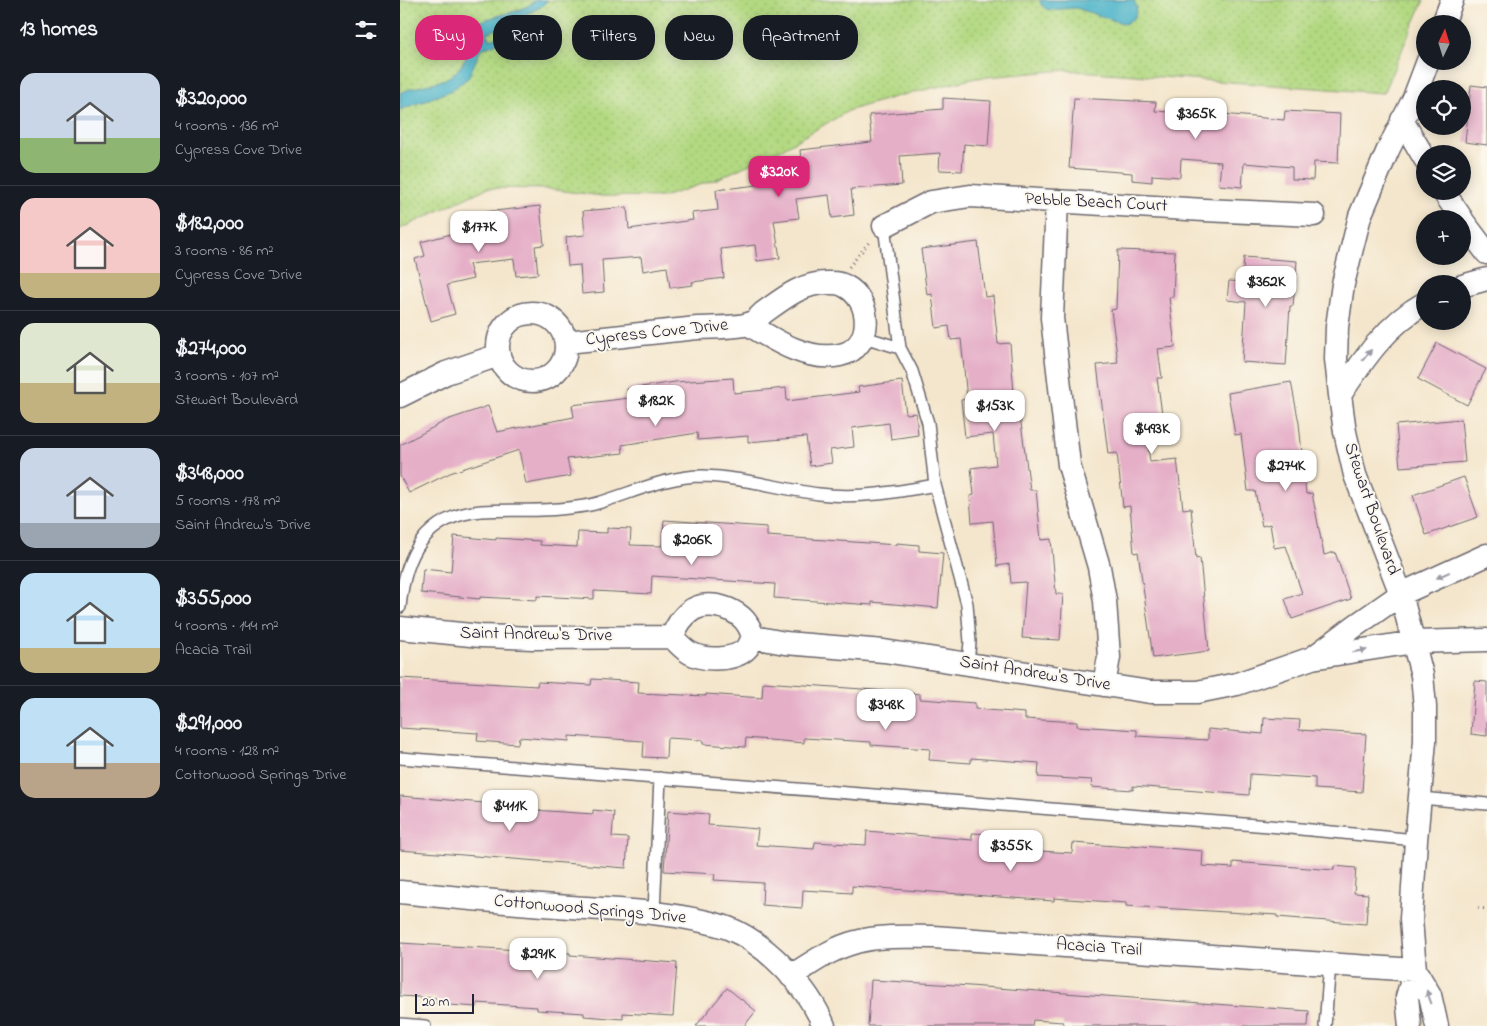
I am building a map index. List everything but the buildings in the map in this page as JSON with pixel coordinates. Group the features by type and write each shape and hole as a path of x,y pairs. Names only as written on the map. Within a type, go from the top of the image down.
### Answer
{"street":[{"path":"1446,15 1452,0"},
{"name":"Stewart Boulevard","path":"1410,1026 1407,997 1415,970 1411,920 1425,741 1425,707 1422,675 1401,594 1355,475 1345,432 1336,359 1337,327 1343,284 1360,216 1388,150 1414,98 1425,70"},
{"path":"1402,120 1417,145"},
{"name":"Pebble Beach Court","path":"884,226 931,202 970,196 1314,215"},
{"path":"1057,201 1052,318 1069,465 1099,567 1105,602 1109,657 1104,685"},
{"path":"1471,231 1487,253"},
{"path":"1471,283 1487,279"},
{"name":"Cypress Cove Drive","path":"566,342 748,324 804,286 822,283 841,283"},
{"path":"841,283 854,290 861,300 866,314 864,337"},
{"path":"1340,395 1364,358 1382,337 1416,310"},
{"name":"Cypress Cove Drive","path":"526,314 539,314 552,320 561,329 566,342 565,355 560,367 551,376 539,381 526,381 513,376 504,367 499,355 499,341 504,329 514,319 526,314"},
{"name":"Cypress Cove Drive","path":"748,324 783,344 822,356 839,356 851,352 864,337"},
{"path":"400,396 446,373 499,355"},
{"path":"1312,658 1401,594 1487,555"},
{"path":"716,605 736,612 743,618 750,627 753,638 748,647 739,654 715,658 691,653 680,646 672,637 677,626 689,612 702,606 716,605"},
{"name":"Saint Andrew's Drive","path":"400,628 480,636 524,638 672,637"},
{"name":"Saint Andrew's Drive","path":"753,638 785,643 884,651 1150,692 1197,692 1237,684 1312,658"},
{"path":"1312,658 1414,642 1487,640"},
{"name":"Cottonwood Springs Drive","path":"400,892 507,903 654,912 686,917 726,927 764,949 779,961 810,1000 824,1026"},
{"name":"Acacia Trail","path":"791,976 827,954 855,942 886,937 932,937 1415,970"},
{"name":"Stewart Boulevard","path":"1415,970 1430,995 1437,1026"}],"lane":[{"path":"884,226 900,348 912,371 928,423 935,485 967,604 970,642 968,663"},
{"path":"864,337 900,348"},
{"path":"400,607 401,595 411,558 419,543 428,532 459,514 588,505 636,489 678,478 713,478 820,494 864,496 935,485"},
{"path":"400,758 1269,826 1416,840"},
{"path":"654,912 660,778"},
{"path":"1421,798 1487,804"},
{"path":"1325,1026 1330,963"},
{"path":"400,1024 425,1026"}],"path":[{"path":"841,283 850,263 884,226"},
{"path":"1478,908 1487,909"}],"green space":[{"path":"400,0 1424,0 1383,93 1065,70 976,78 898,96 850,110 780,150 717,179 663,197 602,196 548,189 487,188 400,229"}],"water":[{"path":"536,0 548,0 541,7 524,15 500,15 522,9"},
{"path":"1040,0 1134,0 1137,8 1135,17 1125,24 1076,8 1048,10 1041,5"},
{"path":"493,17 493,30 486,34 491,39 493,38 493,45 483,48 483,21"},
{"path":"464,60 476,60 468,78 450,91 400,110 400,93 445,79 452,75"}]}
